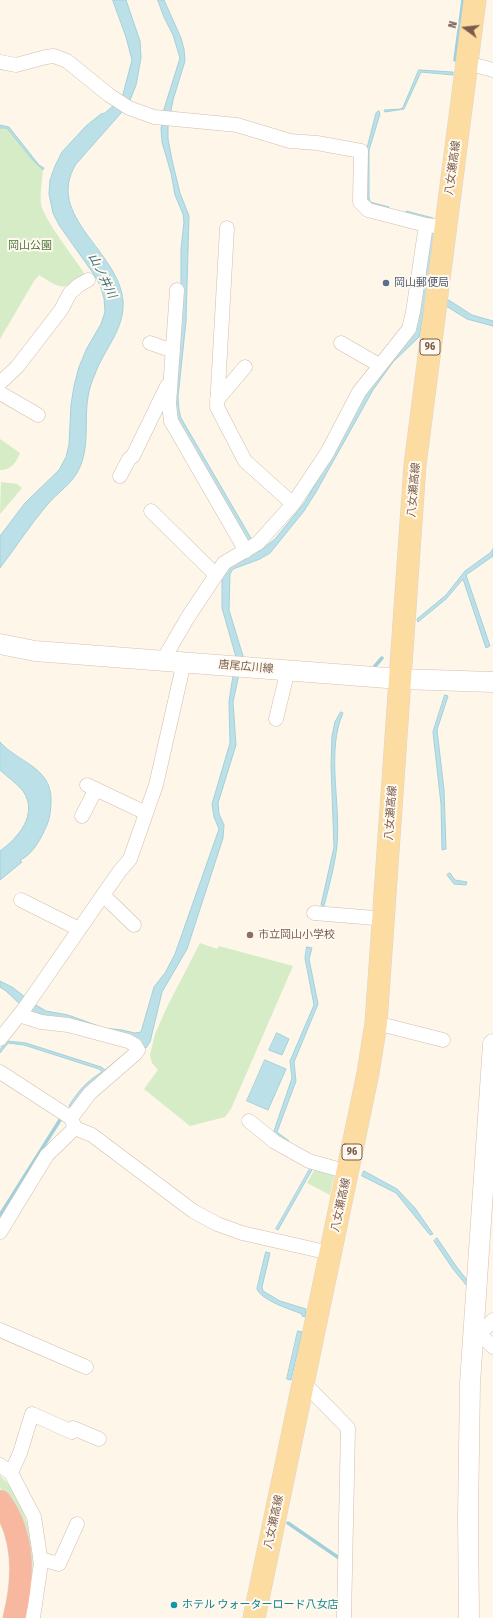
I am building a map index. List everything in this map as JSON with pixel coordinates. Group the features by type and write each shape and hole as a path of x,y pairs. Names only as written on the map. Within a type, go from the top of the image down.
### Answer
{"highway":[{"path":"0,1501 7,1510 15,1527 20,1550 21,1573 19,1600 14,1618"},
{"path":"0,1526 8,1549 9,1567 1,1618"}],"main road":[{"name":"八女瀬高線","path":"254,1618 348,1172 368,1073 376,1022 415,465 422,313 434,226 467,63 475,0"}],"street":[{"path":"0,62 16,65 54,56 67,61 109,95 129,108 154,118 237,125 290,142 324,144 361,152 360,202 368,210 434,226"},
{"path":"467,63 493,70"},
{"path":"227,228 217,407 245,461 293,504"},
{"path":"0,383 17,367 61,310 70,293 78,285 88,280"},
{"path":"177,290 169,404 171,421 246,551"},
{"path":"163,660 188,617 224,563 258,543 293,504 327,453 359,392 422,313"},
{"path":"150,343 173,351"},
{"path":"341,343 379,365"},
{"path":"217,400 245,367"},
{"path":"120,476 129,459 133,456 171,380"},
{"path":"0,393 38,415"},
{"path":"151,511 216,575"},
{"name":"唐尾広川線","path":"0,644 35,651 400,679 493,682"},
{"path":"0,1039 24,1008 119,872 130,859 156,785 184,662"},
{"path":"276,719 286,678 286,670"},
{"path":"82,816 91,787 146,813"},
{"path":"103,895 134,925"},
{"path":"21,900 79,929"},
{"path":"314,913 375,918"},
{"path":"0,1232 18,1200 47,1155 73,1123 90,1093 138,1050 135,1045 128,1041 68,1025 41,1022 24,1008"},
{"path":"376,1022 443,1040"},
{"path":"469,1618 468,1517 470,1383 477,1334 493,1044"},
{"path":"0,1072 92,1135 193,1211 217,1224 242,1233 330,1253"},
{"path":"249,1121 275,1142 309,1161 348,1172"},
{"path":"477,1334 493,1320"},
{"path":"0,1330 86,1367"},
{"path":"477,1334 493,1348"},
{"path":"303,1382 348,1428 344,1618"},
{"path":"33,1618 40,1559 34,1517 5,1469 20,1453 32,1414 72,1432 73,1428 99,1439"},
{"path":"40,1559 59,1564 77,1524"}],"green space":[{"name":"岡山公園","path":"0,128 8,128 43,170 41,204 43,211 53,229 84,273 82,279 64,286 55,285 39,275 0,339"},
{"path":"0,439 20,453 13,465 4,470 0,470"},
{"path":"1,482 17,484 22,488 0,514"},
{"path":"200,943 217,949 219,946 293,966 231,1109 225,1117 190,1126 144,1089 158,1070 152,1063 150,1055 155,1034 167,1007"},
{"path":"316,1167 335,1172 330,1195 307,1183"},
{"path":"0,1475 18,1497 31,1538 33,1564 27,1618 22,1618 5,1492 0,1488"}],"water":[{"name":"山ノ井川","path":"113,0 126,0 140,41 141,58 136,85 130,100 121,113 76,164 69,183 69,200 76,217 119,283 123,301 123,311 121,321 99,365 88,394 86,442 79,469 73,479 51,500 0,568 0,536 25,503 59,470 66,457 69,445 71,405 79,367 87,348 101,324 105,312 104,298 100,285 59,225 53,213 49,194 50,180 62,152 86,126 101,114 105,113 122,98 132,60 126,37"},
{"path":"158,0 164,0 181,38 185,61 173,100 168,127 168,139 172,160 180,193 189,216 186,321 178,397 179,410 181,418 259,552 275,539 305,502 337,447 364,395 395,354 431,230 406,214 406,211 433,218 447,299 472,315 493,321 493,326 467,319 446,306 426,300 419,337 393,362 373,390 304,511 270,553 260,559 233,569 230,574 229,610 243,656 233,702 236,745 218,803 219,814 224,825 223,838 187,949 162,992 150,1042 146,1048 41,1019 21,1005 0,987 0,981 12,987 34,1004 46,1011 68,1015 104,1028 135,1033 141,1032 154,987 165,973 175,954 219,829 214,817 212,804 230,743 229,701 236,657 222,608 222,577 231,566 253,554 178,422 175,413 181,302 181,249 184,222 183,214 175,195 171,173 162,142 161,129 164,109 180,58 173,35"},
{"path":"419,70 453,72 453,75 421,72 404,109 385,112 384,110 401,109 403,107"},
{"path":"379,111 380,114 369,150 369,197 370,202 389,207 388,210 371,206 366,199 367,148 376,113"},
{"path":"0,125 9,127 39,165 44,168 43,170 7,128 0,128"},
{"path":"493,549 493,556 466,575 490,646 486,648 463,579 446,599 418,622 417,619 446,595 465,571 490,553"},
{"path":"445,695 448,696 437,730 444,790 446,849 442,850 441,804 433,732"},
{"path":"341,712 343,713 335,744 338,829 337,845 324,906 321,905 334,847 331,765 332,736 335,722"},
{"path":"0,742 7,749 39,772 50,788 51,799 48,822 38,842 28,855 20,860 22,862 0,880 0,851 7,846 24,825 28,817 29,808 23,791 0,770"},
{"path":"450,873 455,880 467,882 466,885 454,884 447,875"},
{"path":"307,947 312,948 309,959 318,1004 294,1062 296,1081 277,1132 289,1141 287,1144 273,1134 292,1078 290,1061 314,1005 305,958"},
{"path":"277,1033 289,1039 282,1055 269,1050"},
{"path":"7,1041 26,1043 101,1067 105,1070 127,1052 74,1108 69,1106 83,1087 102,1072 99,1069 24,1045 8,1043 0,1053 0,1050"},
{"path":"265,1060 286,1069 268,1110 247,1101"},
{"path":"311,1167 313,1168 278,1230 276,1229"},
{"path":"364,1171 397,1189 415,1208 433,1234 430,1235 396,1193 362,1176"},
{"path":"437,1238 470,1284 467,1286 453,1269 434,1241"},
{"path":"266,1252 270,1253 262,1287 263,1291 280,1301 306,1309 305,1317 302,1316 302,1314 270,1301 257,1289"},
{"path":"298,1331 302,1332 291,1380 287,1379"}],"waterway":[{"path":"455,60 463,0"},
{"path":"375,666 382,658"},
{"path":"0,1215 60,1120"},
{"path":"288,1523 339,1558"}],"place":[{"name":"岡山郵便局","path":"386,283"},
{"name":"市立岡山小学校","path":"250,935"},
{"name":"ホテル ウォーターロード八女店","path":"174,1605"}]}
